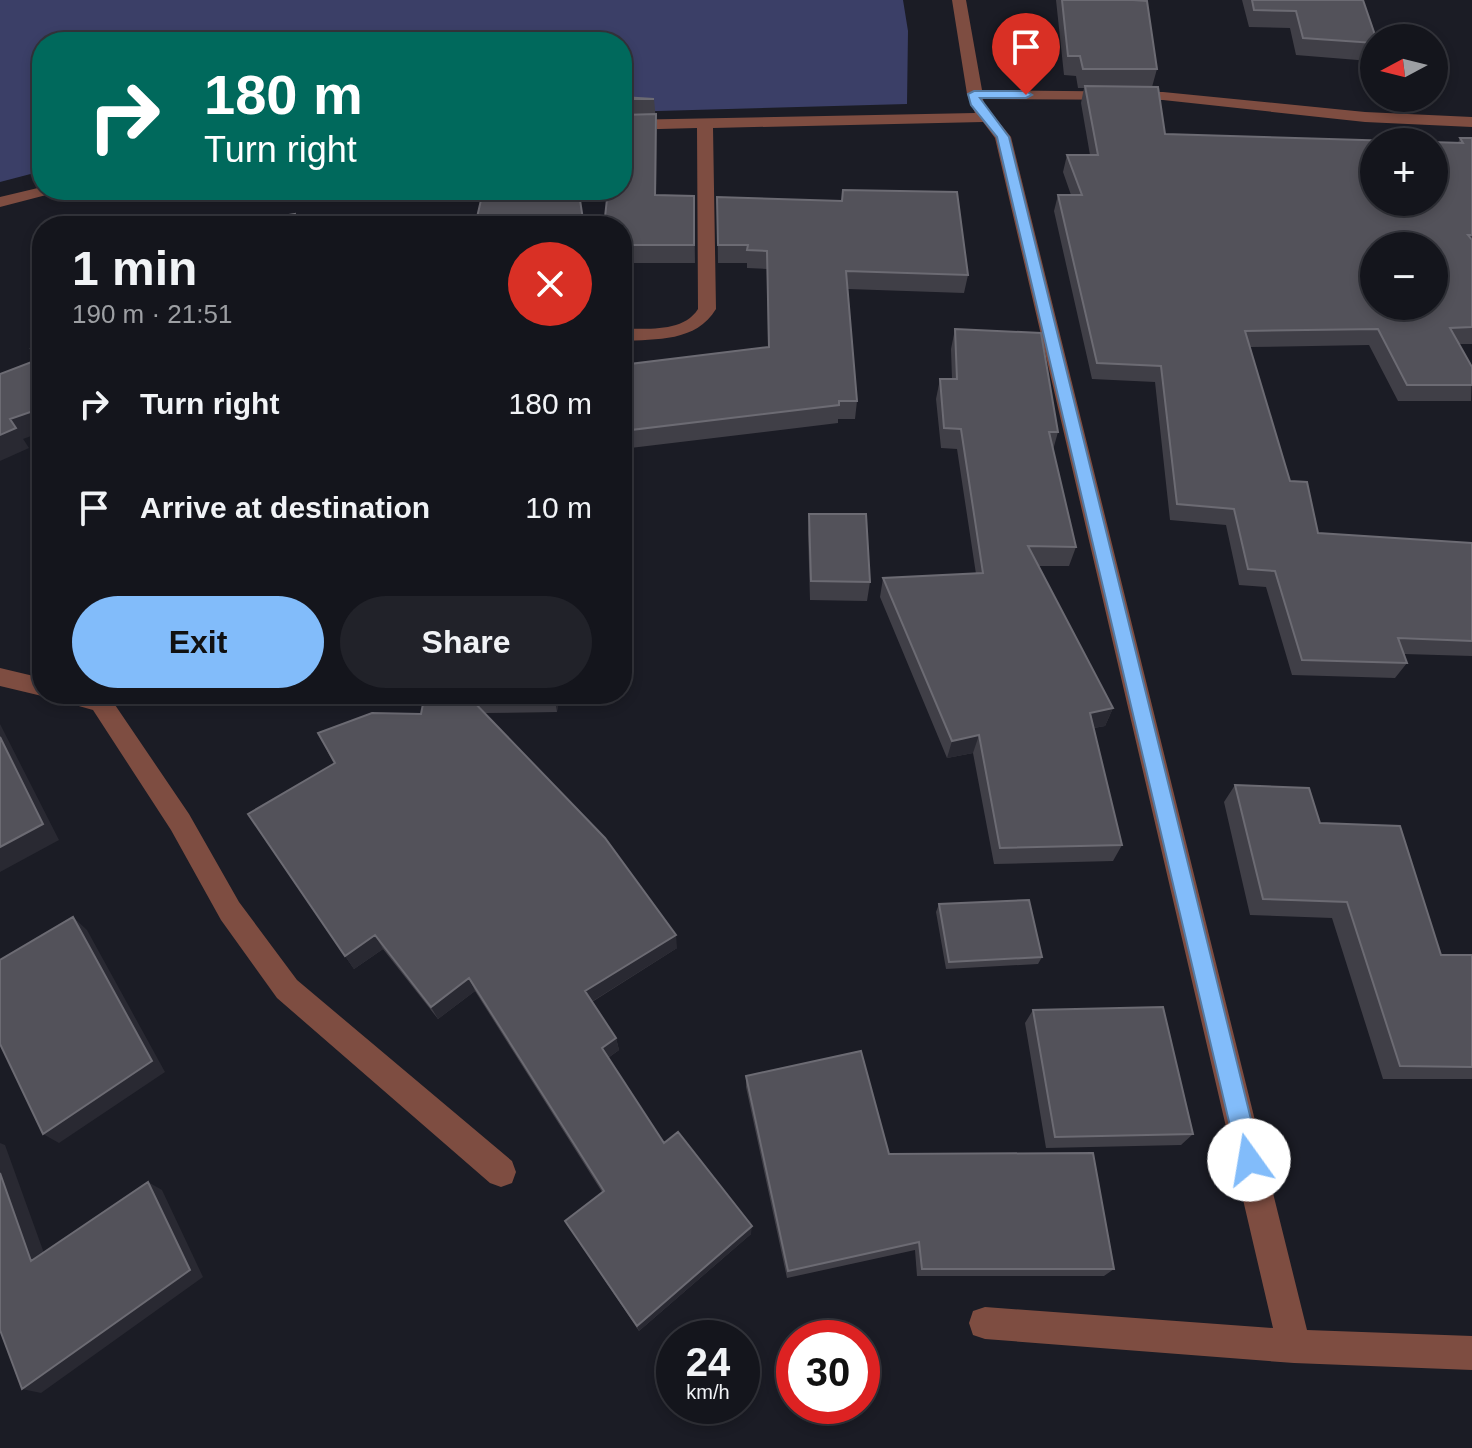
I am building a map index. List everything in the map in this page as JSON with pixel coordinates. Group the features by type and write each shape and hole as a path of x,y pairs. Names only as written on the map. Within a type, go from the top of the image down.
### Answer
{"street":[{"path":"959,0 974,94 986,117 1003,137 1294,1346"},
{"path":"974,94 1163,96 1365,117 1472,122"},
{"path":"632,125 986,117"},
{"path":"632,334 691,327 704,316 707,309 705,123"},
{"path":"0,202 32,194"},
{"path":"0,677 32,685"},
{"path":"102,704 180,822 230,911 287,989 501,1172"},
{"path":"985,1323 1294,1346 1472,1353"}],"shaded area":[{"path":"0,0 903,0 908,31 907,104 632,112 632,32 32,32 32,174 0,182"}],"building":[{"path":"1062,0 1147,1 1157,69 1083,69 1080,56 1068,56"},
{"path":"1252,0 1363,0 1371,24 1360,24 1360,42 1303,38 1296,11 1254,10"},
{"path":"1085,86 1158,87 1165,134 1360,140 1360,216 1448,216 1448,142 1463,143 1460,138 1472,138 1472,235 1468,235 1472,240 1472,327 1450,328 1472,367 1472,385 1407,385 1378,329 1245,331 1290,481 1307,482 1318,533 1472,543 1472,641 1398,638 1407,663 1302,660 1275,571 1248,569 1234,509 1177,504 1161,366 1097,363 1058,195 1082,195 1067,155 1098,155"},
{"path":"656,114 655,195 694,196 694,245 632,245 632,216 605,216 607,200 632,200 632,115"},
{"path":"843,190 957,192 968,275 846,271 857,401 632,430 632,364 769,347 767,251 747,250 748,245 718,245 717,197 842,201"},
{"path":"481,200 580,200 582,216 477,216"},
{"path":"955,329 1041,333 1058,432 1049,432 1076,547 1028,546 1113,708 1090,713 1122,845 1000,848 979,735 952,741 883,578 983,573 961,429 944,428 940,379 957,379"},
{"path":"32,362 32,411 10,419 16,428 0,435 0,374"},
{"path":"809,514 866,514 870,582 811,581"},
{"path":"423,704 476,704 605,838 676,935 585,991 616,1038 602,1048 664,1143 678,1132 752,1226 637,1326 565,1221 604,1191 469,978 431,1007 375,935 345,956 248,814 335,763 318,733 372,713 421,714"},
{"path":"0,737 43,824 0,847"},
{"path":"1235,785 1309,788 1320,823 1400,826 1441,955 1472,955 1472,1067 1400,1066 1347,902 1263,899"},
{"path":"1029,900 1042,957 949,962 939,904"},
{"path":"73,917 152,1061 43,1134 0,1044 0,960"},
{"path":"1163,1007 1193,1134 1055,1137 1033,1010"},
{"path":"861,1051 889,1154 1093,1153 1114,1269 922,1269 919,1242 788,1271 746,1076"},
{"path":"0,1173 31,1261 148,1182 190,1270 22,1389 0,1330"}],"route":[{"path":"1026,95 974,94 977,105 1003,137 1249,1160"}]}
